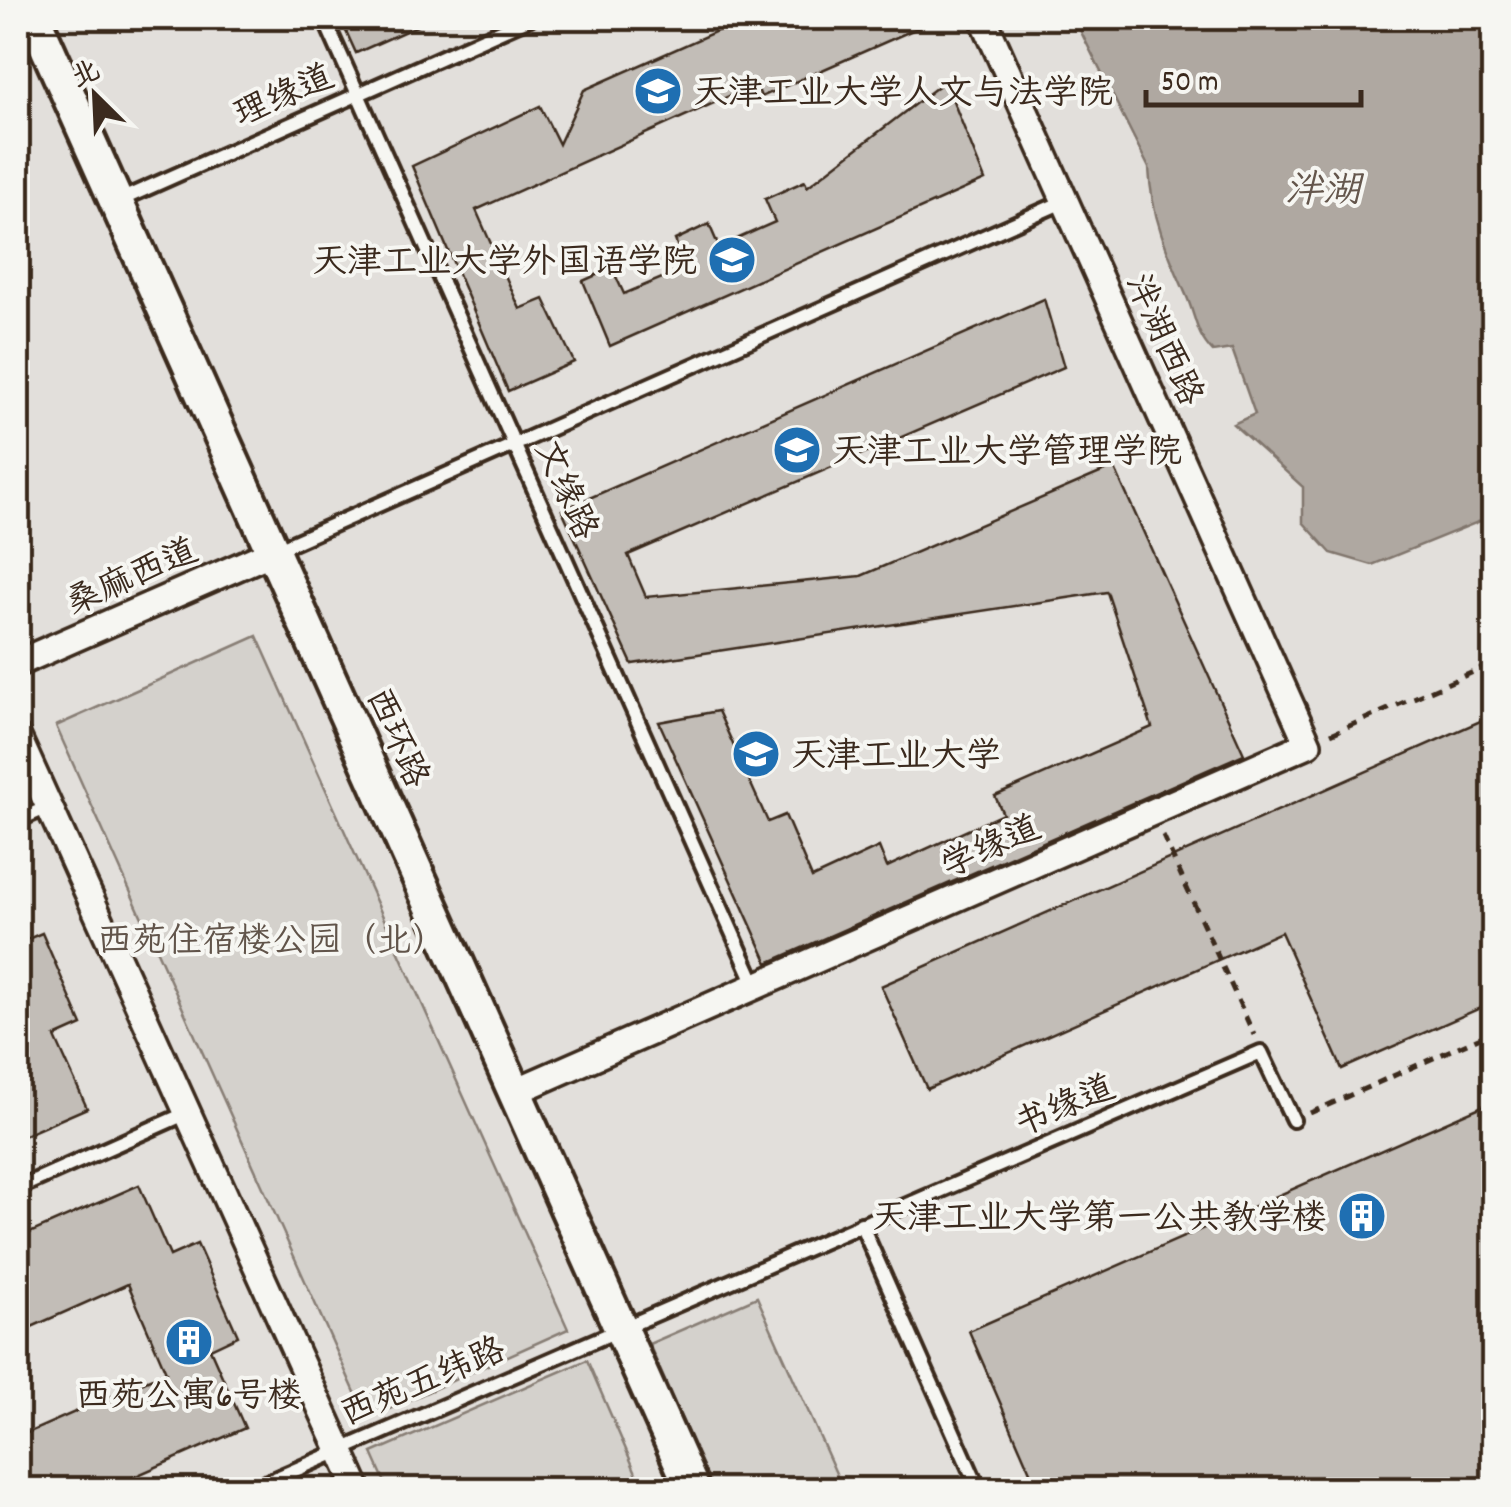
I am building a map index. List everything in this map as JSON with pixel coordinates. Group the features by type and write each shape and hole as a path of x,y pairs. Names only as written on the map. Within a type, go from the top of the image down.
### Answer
{"street":[{"name":"西环路","path":"34,18 693,1490"},
{"name":"泮湖西路","path":"983,18 1308,744"},
{"name":"桑麻西道","path":"18,664 272,552"},
{"path":"18,738 358,1490"},
{"name":"学缘道","path":"514,1092 1308,744"}],"lane":[{"name":"文缘路","path":"324,18 756,986"},
{"name":"理缘道","path":"116,202 530,18"},
{"path":"272,552 1066,201"},
{"path":"18,820 48,806"},
{"path":"1261,1052 1293,1120"},
{"name":"书缘道","path":"620,1327 1261,1052"},
{"path":"18,1188 187,1113"},
{"path":"861,1224 979,1490"},
{"name":"西苑五纬路","path":"248,1490 620,1327"}],"path":[{"path":"1308,744 1494,663"},
{"path":"1152,812 1261,1052"},
{"path":"1293,1120 1494,1031"}],"shaded area":[{"name":"天津工业大学","path":"18,18 1493,18 1493,1489 18,1489"}],"green space":[{"name":"西苑住宿楼公园（北）","path":"257,636 568,1329 367,1419 56,726"},
{"path":"757,1297 843,1489 712,1489 649,1344"},
{"path":"587,1360 643,1489 388,1489 372,1453"}],"water":[{"name":"泮湖","path":"1074,18 1493,18 1493,516 1372,565 1331,553 1303,522 1303,487 1233,424 1255,414 1232,349 1213,352 1200,333 1162,234 1149,168"}],"building":[{"path":"340,18 435,18 356,53"},
{"path":"746,18 940,18 761,97 756,84 476,210 520,309 544,299 574,362 508,391 412,166 540,106 559,144 584,90"},
{"path":"945,81 985,180 610,346 583,281 612,268 624,294 686,268 675,240 709,224 719,247 775,222 765,199 805,181 807,187"},
{"path":"1044,299 1064,367 628,555 646,597 861,576 1114,467 1244,754 768,963 659,722 718,711 768,822 785,815 812,878 879,847 887,867 1003,814 995,796 1152,727 1107,592 632,664 562,510"},
{"path":"1494,715 1494,1002 1342,1069 1281,932 927,1089 881,986"},
{"path":"42,933 82,1025 55,1037 87,1108 18,1138 18,943"},
{"name":"天津工业大学第一公共教学楼","path":"1494,1101 1494,1490 1038,1490 969,1331"},
{"name":"西苑公寓6号楼","path":"139,1185 170,1256 197,1244 238,1336 210,1349 245,1428 104,1490 18,1490 18,1437 166,1372 128,1284 18,1333 18,1238"}],"place":[{"name":"天津工业大学人文与法学院","path":"658,91"},
{"name":"天津工业大学外国语学院","path":"732,260"},
{"name":"天津工业大学管理学院","path":"797,450"},
{"name":"天津工业大学","path":"756,754"},
{"name":"天津工业大学第一公共教学楼","path":"1362,1216"},
{"name":"西苑公寓6号楼","path":"189,1342"}]}
